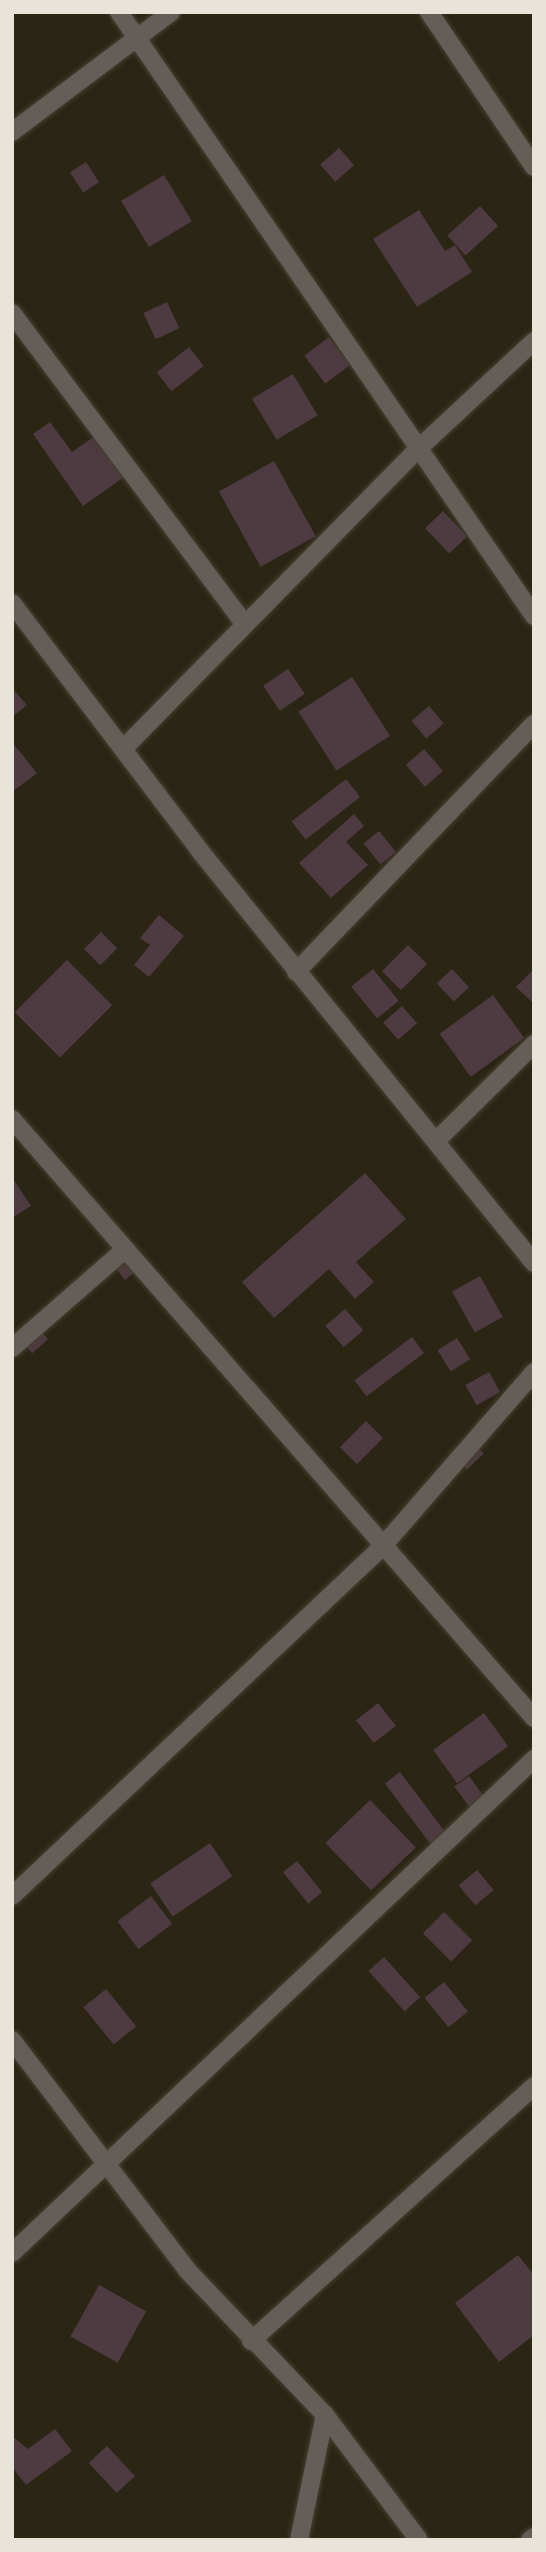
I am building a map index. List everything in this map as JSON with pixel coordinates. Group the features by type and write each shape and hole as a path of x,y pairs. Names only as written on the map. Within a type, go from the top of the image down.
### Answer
{"street":[{"path":"119,12 534,616"},
{"path":"12,132 171,12"},
{"path":"429,12 534,167"},
{"path":"12,313 245,625"},
{"path":"125,747 419,448 534,341"},
{"path":"12,603 296,972 438,1139 534,1263"},
{"path":"296,972 534,724"},
{"path":"438,1139 534,1044"},
{"path":"12,1119 123,1251 534,1718"},
{"path":"12,1348 123,1251"},
{"path":"12,1896 382,1547 534,1373"},
{"path":"12,2253 105,2168 534,1759"},
{"path":"12,2040 105,2168 251,2341 326,2415 419,2540"},
{"path":"251,2341 534,2086"},
{"path":"299,2540 326,2415"}],"building":[{"path":"339,148 354,165 335,182 320,164"},
{"path":"86,162 99,182 83,192 70,172"},
{"path":"164,175 192,221 149,247 121,201"},
{"path":"480,206 498,226 465,256 447,235"},
{"path":"419,210 445,251 455,245 472,272 417,307 373,239"},
{"path":"167,302 179,328 156,339 143,313"},
{"path":"329,337 350,365 325,384 304,356"},
{"path":"189,347 204,366 171,391 157,372"},
{"path":"293,374 318,415 277,440 252,399"},
{"path":"50,422 72,452 105,429 134,470 83,506 33,434"},
{"path":"274,461 316,536 261,567 219,492"},
{"path":"443,511 467,536 449,554 425,528"},
{"path":"288,669 305,694 280,711 263,686"},
{"path":"352,677 390,736 336,771 298,712"},
{"path":"12,688 27,705 12,717"},
{"path":"429,706 444,724 426,738 411,721"},
{"path":"12,742 37,773 12,792"},
{"path":"424,749 443,771 425,787 406,765"},
{"path":"346,779 360,797 306,840 292,821"},
{"path":"354,814 364,826 346,842 368,865 331,898 299,863"},
{"path":"379,831 396,852 380,865 363,844"},
{"path":"159,915 184,936 149,977 134,965 150,945 140,938"},
{"path":"101,932 117,948 100,965 84,949"},
{"path":"408,945 427,964 401,990 382,971"},
{"path":"67,960 112,1005 60,1058 15,1012"},
{"path":"373,969 399,1001 377,1018 351,987"},
{"path":"452,969 469,987 454,1002 437,983"},
{"path":"534,969 534,1004 516,987"},
{"path":"493,995 524,1038 471,1077 440,1034"},
{"path":"402,1006 417,1023 398,1040 383,1022"},
{"path":"365,1173 406,1219 356,1262 374,1282 355,1299 329,1269 274,1318 242,1282"},
{"path":"12,1177 31,1206 12,1218"},
{"path":"107,1257 145,1264 125,1280"},
{"path":"480,1276 503,1317 475,1333 452,1292"},
{"path":"345,1309 363,1330 344,1347 325,1326"},
{"path":"33,1322 48,1339 32,1353 17,1336"},
{"path":"412,1337 424,1353 367,1396 354,1380"},
{"path":"457,1338 470,1359 451,1371 437,1350"},
{"path":"489,1372 500,1392 477,1405 465,1385"},
{"path":"366,1421 383,1438 357,1464 340,1447"},
{"path":"468,1437 484,1454 467,1470 451,1453"},
{"path":"378,1703 396,1726 374,1743 356,1720"},
{"path":"484,1713 508,1746 457,1783 433,1750"},
{"path":"400,1772 448,1835 432,1847 385,1783"},
{"path":"469,1776 487,1801 473,1812 454,1787"},
{"path":"370,1800 416,1847 371,1891 325,1843"},
{"path":"210,1843 232,1876 173,1916 150,1883"},
{"path":"297,1861 322,1892 308,1903 283,1872"},
{"path":"477,1870 494,1890 475,1905 459,1885"},
{"path":"151,1896 172,1924 139,1949 117,1921"},
{"path":"444,1912 472,1940 451,1961 423,1933"},
{"path":"384,1957 420,1997 405,2011 368,1971"},
{"path":"444,1982 468,2012 448,2027 425,1998"},
{"path":"106,1989 136,2026 114,2045 83,2007"},
{"path":"518,2255 534,2275 534,2335 499,2362 455,2303"},
{"path":"99,2285 146,2311 118,2363 70,2337"},
{"path":"55,2429 72,2451 26,2485 12,2467 12,2436 28,2449"},
{"path":"107,2446 135,2476 117,2493 89,2463"}]}
